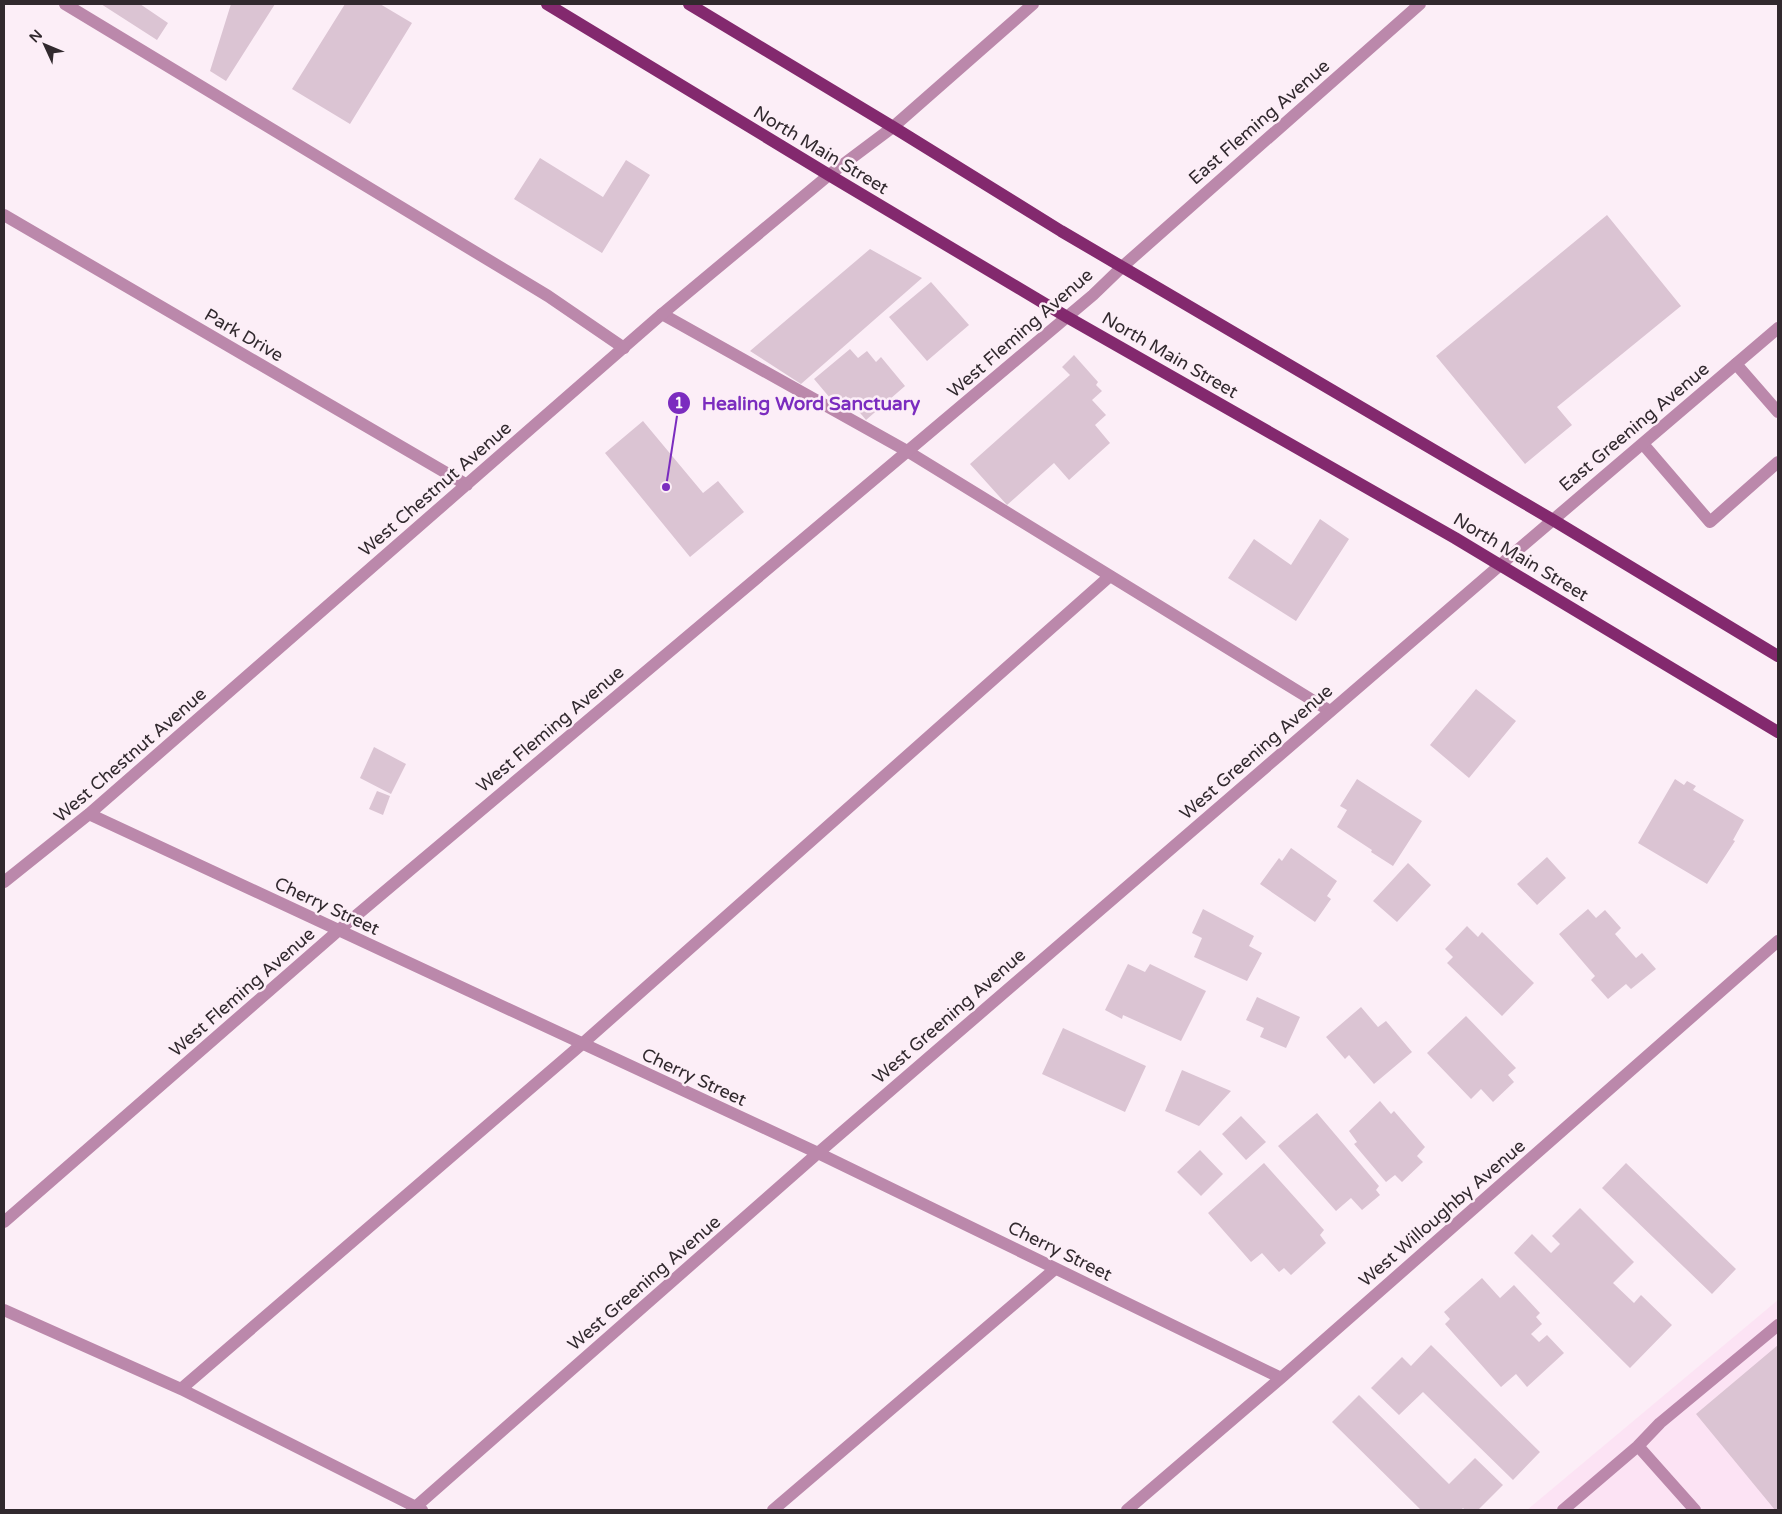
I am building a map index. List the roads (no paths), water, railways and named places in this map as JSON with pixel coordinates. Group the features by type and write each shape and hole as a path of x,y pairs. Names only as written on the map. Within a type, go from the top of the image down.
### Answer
{"main road":[{"name":"North Main Street","path":"547,4 1067,317 1501,564 1778,732"},
{"path":"689,4 893,127 1061,232 1552,520 1778,656"}],"street":[{"path":"65,4 548,296 624,348"},
{"name":"West Chestnut Avenue","path":"4,882 89,814 662,314 829,175 893,127 1032,4"},
{"name":"East Fleming Avenue","path":"1122,267 1420,4"},
{"name":"Park Drive","path":"4,215 467,485"},
{"name":"West Fleming Avenue","path":"4,1222 339,930 1093,295 1122,267"},
{"path":"662,314 907,452 1330,711"},
{"name":"East Greening Avenue","path":"1513,554 1778,328"},
{"path":"1736,364 1778,412"},
{"path":"1642,444 1710,522 1778,462"},
{"name":"West Greening Avenue","path":"417,1509 818,1153 1513,554"},
{"path":"181,1389 582,1044 1110,576"},
{"name":"Cherry Street","path":"89,814 818,1153 1281,1378"},
{"name":"West Willoughby Avenue","path":"1127,1510 1281,1378 1778,941"},
{"path":"773,1510 1055,1269"},
{"path":"4,1310 181,1389 417,1509"},
{"path":"1563,1510 1638,1446 1660,1423 1778,1325"},
{"path":"1638,1446 1695,1510"}],"place":[{"name":"Healing Word Sanctuary","path":"666,487"}]}
